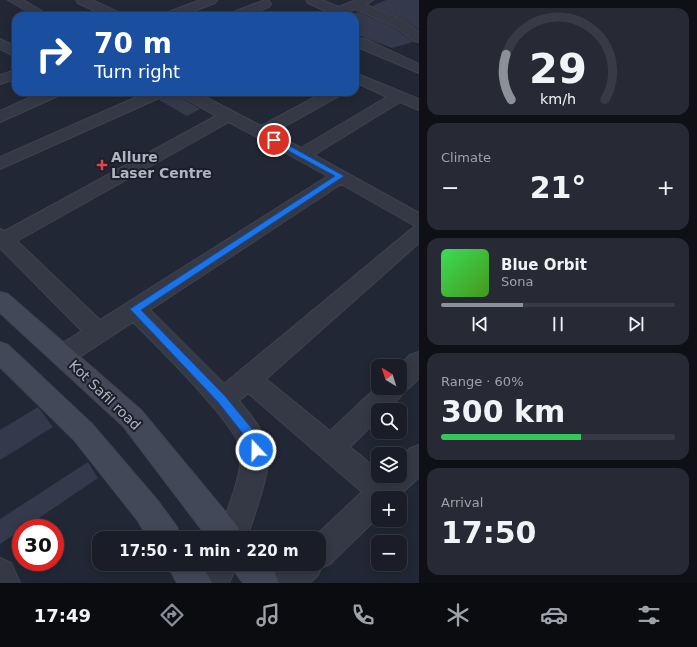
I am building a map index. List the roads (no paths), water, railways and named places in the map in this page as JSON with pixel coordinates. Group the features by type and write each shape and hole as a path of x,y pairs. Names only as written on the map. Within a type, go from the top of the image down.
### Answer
{"main road":[{"name":"Kot Safil road","path":"0,300 132,418 221,531"},
{"path":"0,352 83,432 148,511 161,531"},
{"path":"188,571 196,583"},
{"path":"254,571 264,583"}],"street":[{"path":"14,0 36,12"},
{"path":"86,2 108,0"},
{"path":"180,12 211,0"},
{"path":"312,0 330,12"},
{"path":"86,2 107,12"},
{"path":"338,12 361,2 399,23 419,38"},
{"path":"245,12 265,4"},
{"path":"4,39 12,49"},
{"path":"359,42 419,69"},
{"path":"0,80 12,76"},
{"path":"359,80 419,105"},
{"path":"0,117 46,96"},
{"path":"0,164 152,96"},
{"path":"191,96 341,176 419,221"},
{"path":"261,133 329,96"},
{"path":"302,155 399,96"},
{"path":"98,332 2,237 228,116"},
{"path":"63,355 341,176"},
{"path":"222,399 249,379 419,232"},
{"path":"134,309 222,399 253,438 256,450 234,531"},
{"path":"249,379 382,491"},
{"path":"331,448 386,395"},
{"path":"386,491 419,458"},
{"path":"326,547 371,505"},
{"path":"213,583 219,571"},
{"path":"287,583 300,571"},
{"path":"0,574 4,583"}],"place":[{"name":"Allure Laser Centre","path":"102,165"}]}
